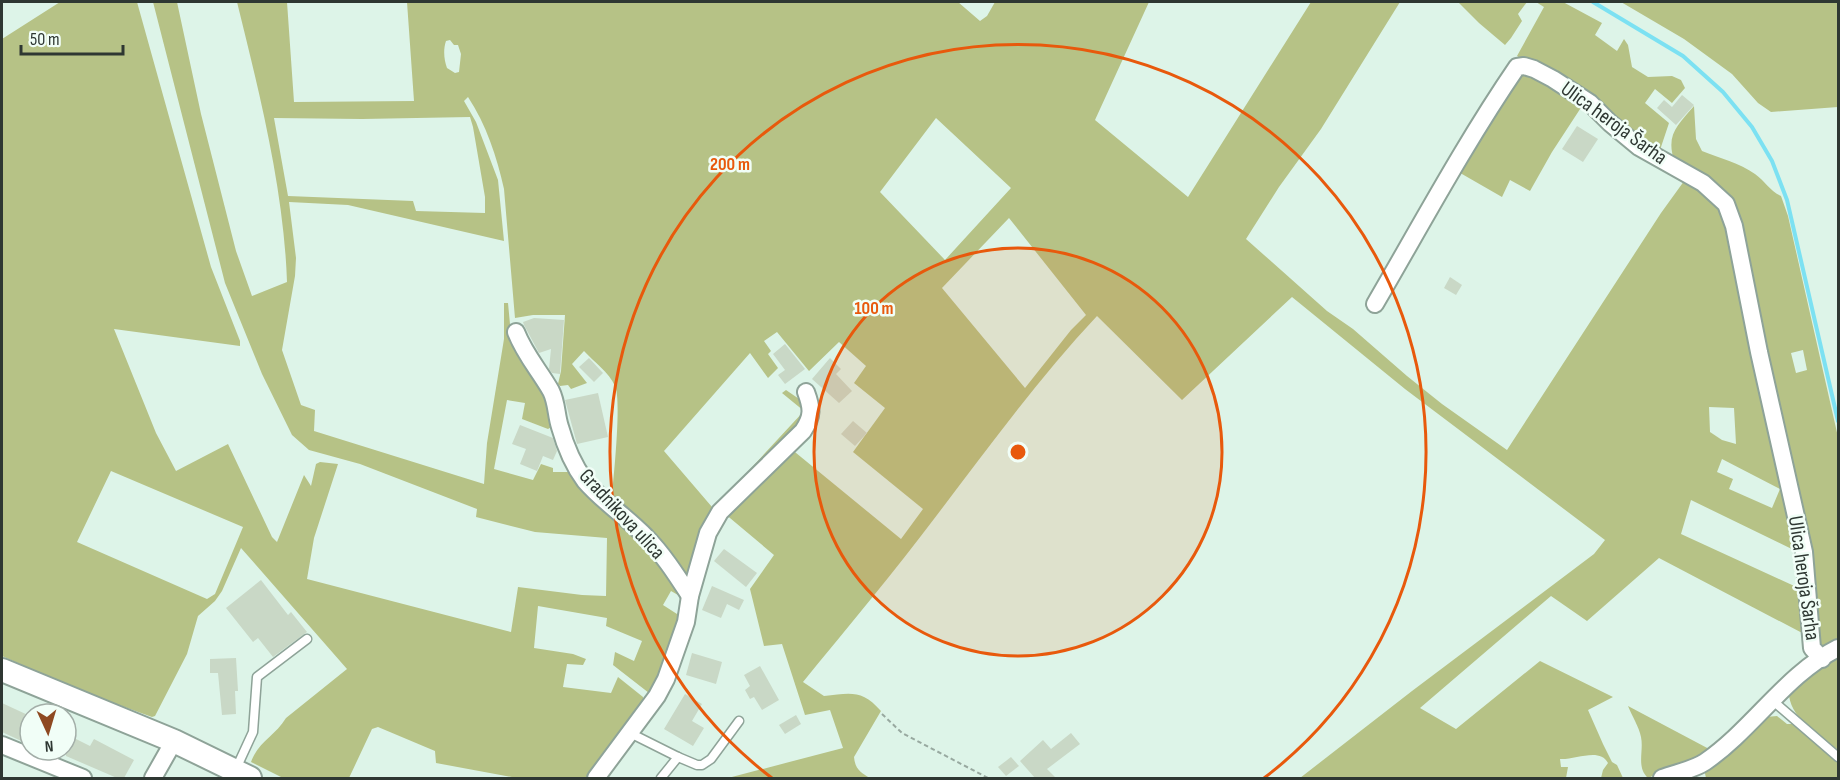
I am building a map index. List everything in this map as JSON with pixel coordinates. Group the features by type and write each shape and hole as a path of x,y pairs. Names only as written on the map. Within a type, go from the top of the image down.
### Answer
{"street":[{"name":"Ulica heroja Šarha","path":"1375,304 1439,193 1517,67 1524,66 1534,69 1553,79 1590,103 1639,147 1703,183 1726,204 1734,226 1758,352 1804,552 1812,648 1822,659"},
{"name":"Gradnikova ulica","path":"516,332 524,351 550,391 555,403 559,427 573,460 585,480 609,506 647,538 690,596"},
{"name":"Gradnikova ulica","path":"596,778 657,696 666,679 686,622 690,596 708,533 720,512 791,444 811,420 811,405 806,392"},
{"name":"Ulica heroja Šarha","path":"1662,778 1704,763 1753,721 1799,675 1839,648"},
{"path":"2,670 174,741 242,775"},
{"path":"153,778 174,741"},
{"path":"2,746 83,778"}],"lane":[{"path":"242,775 253,732 257,677 308,639"},
{"path":"1773,701 1839,757"},
{"path":"630,732 697,765 707,763 738,721"},
{"path":"661,778 678,757"}],"path":[{"path":"882,714 902,734 988,778"}],"green space":[{"path":"60,2 137,2 211,267 240,341 240,346 114,329 156,433 176,471 228,444 272,537 277,542 304,475 311,486 316,464 320,462 338,464 314,538 307,579 511,632 518,587 606,596 607,538 535,532 476,517 477,509 360,464 309,450 292,435 262,374 225,283 153,2 177,2 201,114 236,251 252,296 287,282 276,176 262,105 237,2 287,2 294,102 414,101 407,2 958,2 980,21 987,16 995,2 1149,2 1095,120 1188,197 1311,2 1400,2 1321,129 1279,187 1246,239 1327,311 1353,329 1407,376 1507,450 1661,213 1687,177 1724,210 1800,553 1691,500 1681,534 1803,590 1806,635 1659,558 1587,621 1551,596 1420,708 1456,729 1540,661 1613,697 1588,710 1612,762 1617,765 1623,778 1601,778 1608,763 1599,756 1587,755 1560,759 1561,767 1568,767 1566,778 1300,778 1594,554 1605,540 1405,389 1292,297 1182,400 1097,316 1034,389 904,557 803,682 824,696 855,694 861,696 881,711 854,757 859,770 870,778 728,778 843,748 830,710 805,715 782,644 764,646 750,589 774,555 724,513 790,448 901,539 923,509 853,452 885,408 854,383 866,366 839,342 809,371 777,332 764,341 771,351 768,354 778,368 768,378 750,353 664,451 712,507 728,493 804,411 782,393 786,390 805,403 807,416 713,515 688,582 611,504 618,408 617,394 612,381 584,351 572,364 587,383 571,389 568,385 560,386 558,384 565,315 533,315 515,318 504,189 490,141 468,97 464,101 476,122 498,180 504,241 348,205 289,202 296,258 282,350 301,405 315,410 314,431 484,484 487,443 504,339 504,303 508,303 511,335 548,396 553,426 548,429 522,419 525,403 507,400 494,469 533,480 541,464 553,468 553,472 573,472 638,533 685,599 671,591 663,605 677,614 682,606 684,608 657,690 649,693 613,665 615,652 634,661 642,641 606,626 607,618 538,606 534,648 573,654 586,659 583,665 567,664 563,687 611,693 618,677 643,697 644,706 590,778 517,778 436,763 435,751 378,727 372,729 349,778 283,778 251,762 254,755 286,718 347,669 241,548 222,591 215,601 198,616 187,654 155,716 152,717 78,690 2,656 2,39","holes":["450,40 454,45 458,45 461,54 459,72 455,73 447,68 444,55 446,41","470,117 485,197 485,213 416,211 413,201 288,196 274,118","936,118 1011,188 945,260 880,192","1009,218 1086,315 1071,330 1025,388 942,288","1709,407 1734,408 1736,444 1722,440 1710,432","1722,459 1780,489 1772,508 1729,489 1733,479 1717,472","111,471 243,527 215,594 207,599 77,542"]},
{"path":"1458,2 1527,2 1518,14 1522,21 1505,45"},
{"path":"1536,2 1563,2 1602,23 1595,35 1617,51 1624,39 1628,45 1632,67 1648,77 1672,76 1681,80 1685,88 1672,103 1655,89 1645,103 1669,123 1660,150 1656,153 1517,56 1544,7"},
{"path":"1621,2 1838,2 1838,107 1771,112 1758,103 1732,74 1684,39"},
{"path":"1520,71 1584,103 1530,191 1510,180 1502,197 1455,170"},
{"path":"1694,106 1696,139 1702,151 1755,174 1781,196 1788,216 1838,437 1838,641 1819,648 1735,223 1675,163 1672,153 1674,132","holes":["1803,350 1807,370 1796,373 1791,353"]},
{"path":"1838,656 1838,750 1802,720 1796,713 1789,696 1807,677"},
{"path":"1628,706 1711,750 1648,778 1641,764 1640,733"},
{"path":"1777,716 1787,724 1792,724 1838,763 1838,778 1706,778 1704,769 1766,717"}],"building":[{"path":"1682,95 1694,105 1676,125 1657,108 1664,100 1672,107"},
{"path":"1577,126 1598,139 1583,162 1562,149"},
{"path":"1450,277 1462,285 1456,295 1444,288"},
{"path":"534,318 564,320 560,374 552,373 549,369 551,349 539,353 524,325 523,322"},
{"path":"785,344 805,369 785,384 778,375 785,370 773,354"},
{"path":"589,358 603,373 594,382 579,367"},
{"path":"830,358 841,369 836,374 852,391 839,403 812,379"},
{"path":"598,393 608,437 577,444 565,400"},
{"path":"853,421 867,433 855,446 841,434"},
{"path":"520,425 553,438 557,451 553,460 543,456 537,471 520,464 526,449 512,444"},
{"path":"724,549 757,573 746,587 714,561"},
{"path":"261,580 288,615 291,612 307,632 273,657 258,638 253,642 226,608"},
{"path":"712,586 744,600 739,610 727,604 721,618 702,610"},
{"path":"692,653 722,662 716,684 686,675"},
{"path":"236,658 238,691 235,691 236,714 222,715 218,673 210,673 210,659"},
{"path":"760,666 779,700 762,710 754,697 750,699 745,690 750,686 744,675"},
{"path":"685,694 702,704 692,721 704,728 693,746 664,729"},
{"path":"2,703 18,710 18,739 2,732"},
{"path":"796,715 801,724 785,734 779,725"},
{"path":"1071,733 1080,744 1047,769 1056,778 1035,778 1020,761 1043,740 1051,749"},
{"path":"94,739 134,760 124,778 117,778 78,761 78,740 90,746"},
{"path":"1011,757 1019,766 1006,776 998,767"}],"waterway":[{"path":"1593,2 1683,56 1723,92 1752,127 1772,161 1787,200 1838,421"}]}
